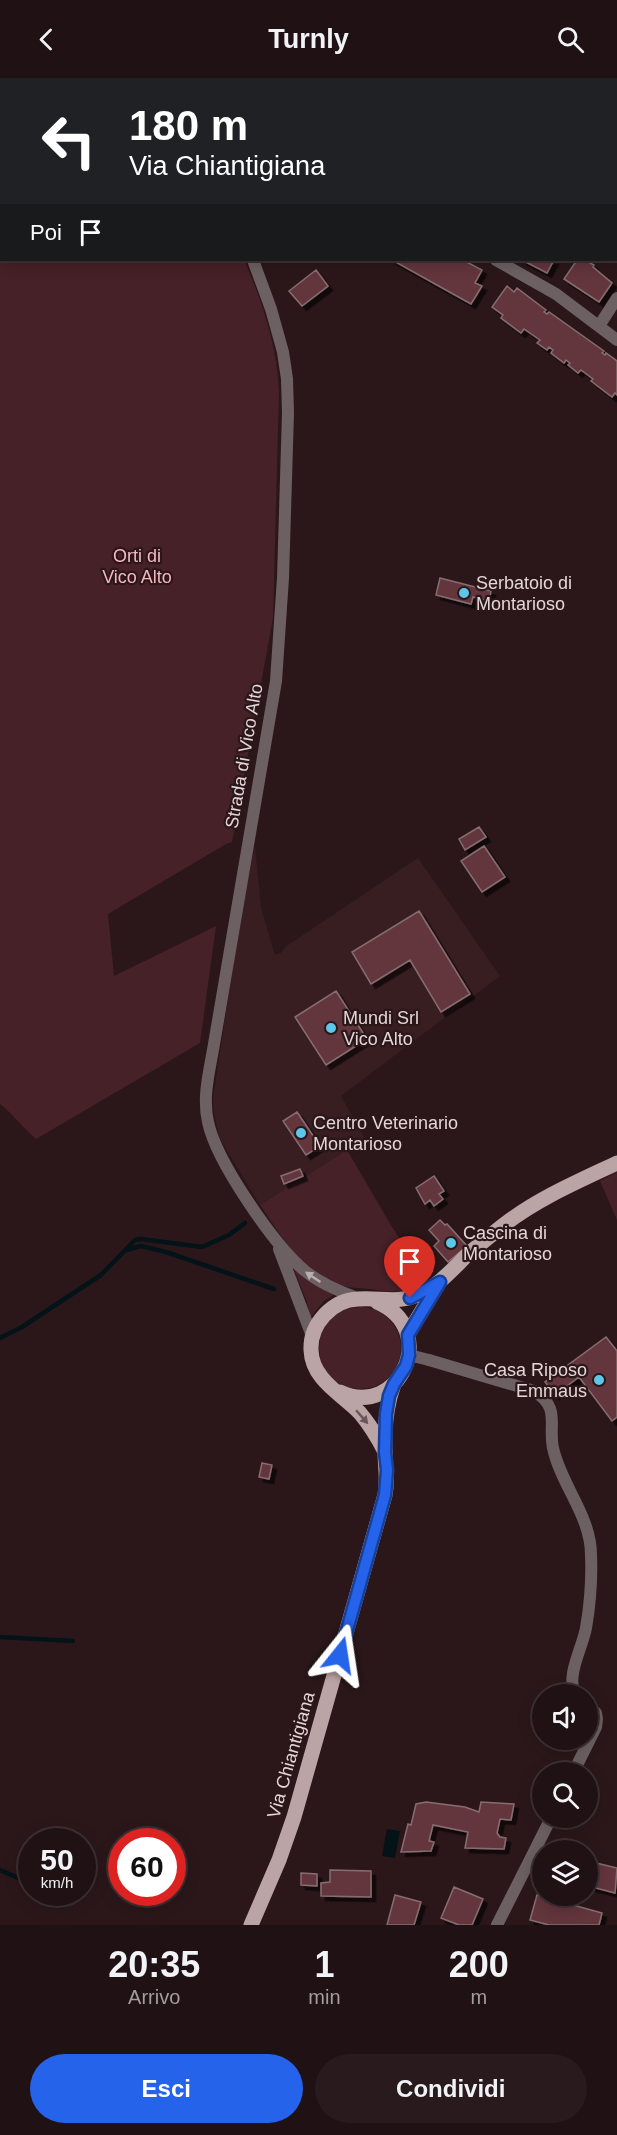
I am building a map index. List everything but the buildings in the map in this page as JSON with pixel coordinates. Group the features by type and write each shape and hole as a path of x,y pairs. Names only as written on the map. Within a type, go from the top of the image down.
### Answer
{"main road":[{"path":"312,1336 318,1322 329,1310 343,1302 365,1299 392,1301 410,1298 440,1282 476,1248 511,1220 543,1200 617,1163"},
{"path":"408,1335 440,1282"},
{"path":"365,1299 388,1307 400,1319 408,1335"},
{"name":"Via Chiantigiana","path":"251,1925 287,1839 385,1495 386,1414 394,1384 406,1366 409,1355 408,1335"},
{"name":"Via Chiantigiana","path":"312,1336 311,1351 314,1365 321,1378 360,1413 385,1452"},
{"path":"332,1388 347,1395 364,1397 380,1393 394,1384"}],"street":[{"name":"Strada di Vico Alto","path":"253,261 271,309 283,352 287,379 283,578 276,681 211,1061 206,1110 213,1140 223,1160 277,1242 313,1277 365,1299"},
{"path":"498,261 556,294 617,339"},
{"path":"599,326 617,298"},
{"name":"Strada di Vico Alto","path":"277,1242 312,1336"},
{"path":"409,1355 534,1391 544,1398 550,1408 554,1451 591,1543 586,1629 572,1684"},
{"path":"497,1925 546,1828"}],"shaded area":[{"path":"255,845 261,908 275,955 418,858 500,976 341,1096 365,1139 260,1205 220,1139 213,1099 242,906"},
{"path":"387,1829 400,1831 395,1858 382,1856"}],"green space":[{"name":"Orti di Vico Alto","path":"0,261 244,261 268,324 279,391 273,618 232,842 108,914 114,976 216,926 200,1043 36,1139 0,1104"},
{"path":"347,1150 392,1227 428,1281 407,1290 394,1291 337,1284 324,1278 302,1262 260,1205"},
{"path":"617,1172 617,1220 600,1181"},
{"path":"293,1267 334,1295 324,1301 310,1318 307,1302"},
{"path":"360,1307 376,1310 389,1319 398,1332 401,1348 398,1364 389,1377 376,1386 360,1389 344,1386 331,1377 322,1364 319,1348 322,1332 331,1319 344,1310"}],"waterway":[{"path":"0,1338 22,1327 101,1275 135,1240 202,1247 229,1235 245,1223"},
{"path":"127,1250 141,1246 166,1252 274,1289"},
{"path":"0,1637 73,1641"},
{"path":"0,1870 18,1878"}],"place":[{"name":"Serbatoio di Montarioso","path":"464,593"},
{"name":"Mundi Srl Vico Alto","path":"331,1028"},
{"name":"Centro Veterinario Montarioso","path":"301,1133"},
{"name":"Cascina di Montarioso","path":"451,1243"},
{"name":"Casa Riposo Emmaus","path":"599,1380"}],"route":[{"path":"340,1655 385,1495 387,1479 386,1414 389,1396 406,1366 410,1345 408,1335 440,1282 410,1298"}]}
